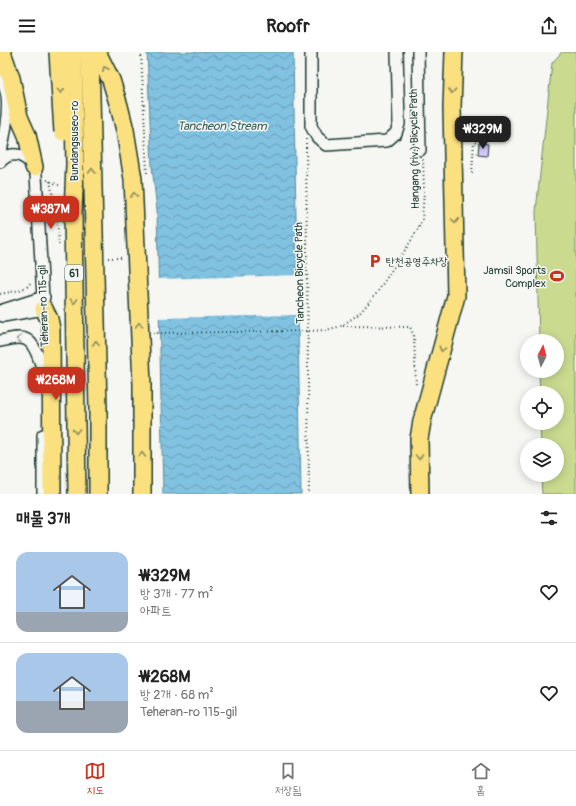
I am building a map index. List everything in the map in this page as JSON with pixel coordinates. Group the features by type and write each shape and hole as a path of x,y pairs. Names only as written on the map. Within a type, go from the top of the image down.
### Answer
{"highway":[{"path":"2,52 11,78 19,117 27,136"},
{"path":"13,52 26,118 27,136 34,167"},
{"path":"58,52 66,163 73,212"},
{"name":"Bundangsuseo-ro","path":"72,52 75,164 73,212 78,494"},
{"name":"Bundangsuseo-ro","path":"90,52 98,410 98,494"},
{"path":"97,52 111,80 119,106 128,143 133,179 142,384 142,494"},
{"path":"420,494 419,439 422,421 456,296 452,107 454,52"},
{"path":"44,303 51,329 52,494"}],"street":[{"path":"311,52 312,126 317,137 326,145 386,141 396,133 399,124 398,52"},
{"path":"418,52 422,154"},
{"path":"0,71 3,94 8,107 0,155"},
{"path":"0,162 6,156 22,156 34,167"},
{"name":"Teheran-ro 115-gil","path":"34,167 36,175 45,329 43,494"},
{"path":"0,311 44,303"},
{"path":"0,317 44,303"},
{"path":"0,341 19,338 25,339 32,343 44,374"}],"path":[{"name":"Tancheon Bicycle Path","path":"306,139 309,494"},
{"path":"472,173 474,142 479,143"},
{"name":"Hangang (riv.) Bicycle Path","path":"153,333 308,331 326,330 341,326 358,314 376,294 412,241 422,222 424,191 422,154"},
{"path":"50,181 57,217 59,251"},
{"path":"0,294 20,290 27,287 31,282"},
{"path":"341,326 410,327 414,336 417,391"}],"green space":[{"name":"Jamsil Sports Complex","path":"562,52 576,52 576,494 542,494 541,482 564,482 564,438 541,438 540,430 564,430 564,386 540,386 539,378 564,378 564,334 539,334 536,211 552,63"}],"water":[{"name":"Tancheon Stream","path":"147,52 293,52 301,494 163,494 157,210 152,167"}],"pier":[{"path":"299,275 299,315 158,318 157,279"}],"building":[{"path":"479,143 488,144 487,156 478,155"}],"place":[{"name":"탄천공영주차장","path":"375,261"},
{"name":"Jamsil Sports Complex","path":"557,276"}]}
